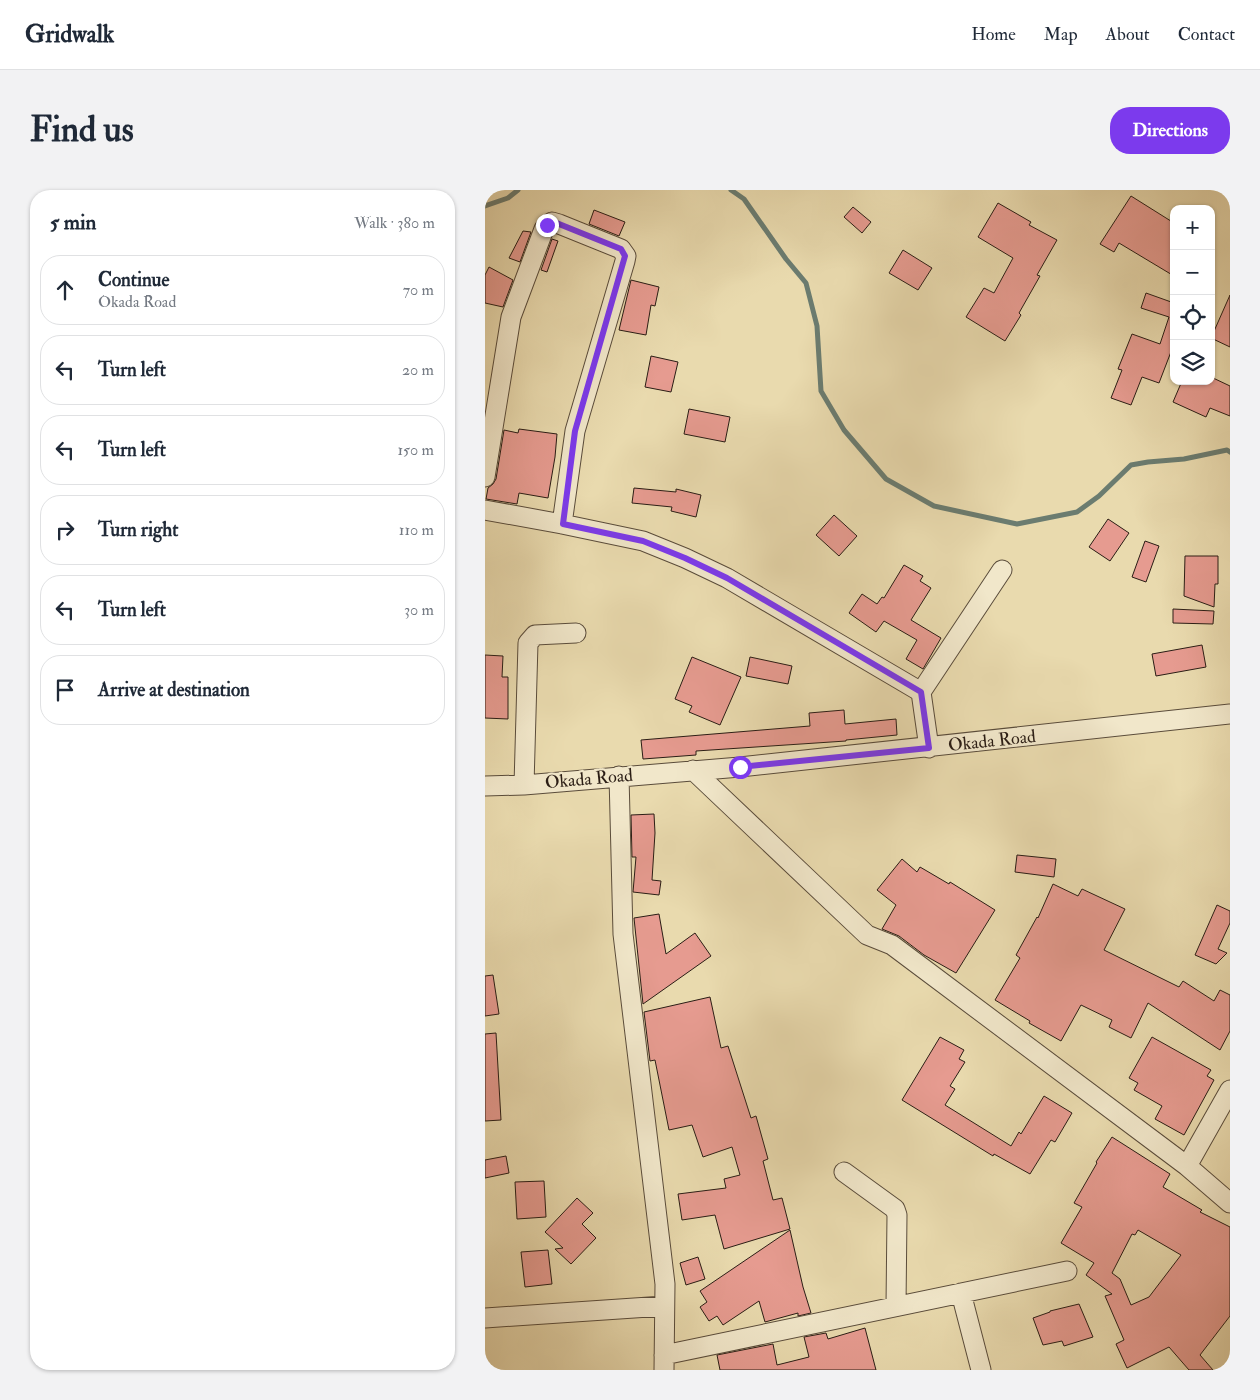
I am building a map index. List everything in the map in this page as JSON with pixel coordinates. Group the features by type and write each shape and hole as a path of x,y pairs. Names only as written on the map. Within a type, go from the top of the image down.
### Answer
{"street":[{"path":"485,477 511,317 544,229 552,222 621,249 625,256 625,261 575,431 563,524"},
{"path":"485,510 643,541 685,558 727,578 921,692"},
{"path":"929,748 921,692 1002,570"},
{"path":"524,785 528,643 535,635 576,633"},
{"name":"Okada Road","path":"485,786 524,785 740,767 1230,714"},
{"path":"693,770 862,930 892,945 1187,1166 1230,1203"},
{"path":"619,776 623,934 665,1284 664,1362 896,1306 1067,1271"},
{"path":"1187,1166 1230,1090"},
{"path":"844,1172 895,1209 897,1215 896,1306"},
{"path":"961,1293 981,1370"},
{"path":"485,1318 665,1306"}],"building":[{"path":"1131,196 1170,220 1170,274 1119,243 1114,252 1100,244"},
{"path":"998,203 1031,222 1029,225 1057,240 1037,275 1040,276 1019,313 1021,315 1005,341 966,317 984,288 994,293 1013,258 978,237"},
{"path":"853,207 871,222 862,233 844,217"},
{"path":"594,210 625,222 619,236 589,224"},
{"path":"523,231 531,232 520,262 509,258"},
{"path":"552,239 558,241 547,272 541,270"},
{"path":"903,250 932,268 918,290 889,273"},
{"path":"489,267 513,280 503,307 485,303 485,275"},
{"path":"631,280 659,287 655,306 651,305 646,335 619,330"},
{"path":"1146,293 1170,302 1170,354 1159,383 1142,377 1131,405 1111,398 1122,370 1118,369 1132,334 1160,344 1169,317 1141,308"},
{"path":"1230,295 1230,347 1215,340 1215,329"},
{"path":"651,356 678,362 671,392 645,387"},
{"path":"1215,379 1230,386 1230,416 1210,408 1206,417 1173,402 1180,385 1215,385"},
{"path":"689,409 730,417 725,442 684,434"},
{"path":"519,429 557,434 548,498 519,493 517,504 486,499 488,488 496,479 504,430 518,433"},
{"path":"634,488 676,492 676,489 701,495 696,517 671,511 672,507 632,503"},
{"path":"834,515 857,536 839,556 816,535"},
{"path":"1108,519 1129,533 1110,561 1089,547"},
{"path":"1145,541 1159,546 1146,582 1132,577"},
{"path":"1185,556 1218,556 1218,584 1215,584 1214,607 1184,596"},
{"path":"904,565 923,576 920,581 931,588 911,620 941,638 923,669 906,659 917,640 884,621 876,632 849,613 862,594 877,604 882,597 884,598"},
{"path":"1173,609 1214,611 1213,624 1173,623"},
{"path":"1202,645 1206,667 1156,676 1152,654"},
{"path":"485,655 503,656 502,677 508,677 508,719 485,718"},
{"path":"692,657 741,677 720,725 689,712 692,706 675,699"},
{"path":"750,657 792,666 788,684 746,676"},
{"path":"844,710 845,724 896,719 897,735 846,741 696,751 696,755 643,759 641,740 810,726 809,713"},
{"path":"654,814 655,833 652,880 661,881 659,895 633,892 636,857 632,857 631,815"},
{"path":"1017,855 1056,859 1054,877 1015,872"},
{"path":"902,859 917,872 920,867 949,884 950,882 995,910 956,973 924,955 899,936 882,929 896,905 877,890"},
{"path":"1053,884 1078,896 1082,889 1125,909 1104,950 1179,987 1183,981 1214,1001 1220,990 1230,995 1230,1031 1220,1050 1148,1003 1131,1038 1109,1027 1112,1020 1081,1005 1061,1041 1029,1023 1030,1021 995,1000 1020,958 1016,955 1038,918"},
{"path":"1217,905 1230,911 1230,923 1218,949 1227,953 1216,964 1195,955"},
{"path":"659,914 666,954 695,933 711,956 643,1004 634,918"},
{"path":"493,975 499,1014 485,1016 485,976"},
{"path":"710,997 721,1048 728,1046 751,1118 756,1116 768,1159 763,1161 773,1200 782,1198 790,1229 724,1249 715,1215 682,1220 678,1194 726,1188 724,1179 740,1175 732,1147 703,1157 692,1125 669,1130 655,1060 650,1061 644,1012"},
{"path":"496,1033 501,1120 485,1121 485,1034"},
{"path":"940,1037 964,1050 959,1059 965,1062 950,1086 955,1089 945,1105 1011,1146 1019,1132 1021,1134 1044,1096 1072,1113 1055,1142 1051,1140 1030,1174 994,1154 993,1156 902,1100"},
{"path":"1152,1037 1211,1070 1207,1076 1214,1080 1184,1135 1155,1119 1162,1106 1134,1090 1138,1083 1129,1078"},
{"path":"1112,1137 1170,1174 1163,1187 1202,1210 1200,1212 1230,1227 1230,1316 1200,1355 1213,1370 1189,1370 1169,1347 1127,1368 1116,1344 1124,1340 1105,1296 1112,1294 1086,1275 1094,1263 1061,1243 1082,1207 1074,1203","holes":["1138,1230 1181,1255 1149,1297 1131,1305 1120,1279 1112,1273 1132,1234 1135,1235"]},
{"path":"506,1156 509,1173 485,1178 485,1160"},
{"path":"544,1181 546,1217 517,1219 515,1182"},
{"path":"577,1198 593,1213 582,1224 596,1238 571,1264 555,1249 563,1248 545,1232"},
{"path":"790,1230 811,1313 798,1316 798,1313 765,1322 759,1301 723,1325 717,1316 709,1321 700,1307 707,1302 700,1291"},
{"path":"548,1250 552,1284 525,1287 521,1252"},
{"path":"698,1257 705,1279 686,1285 680,1263"},
{"path":"1079,1304 1093,1337 1064,1346 1062,1341 1043,1345 1033,1318 1050,1311"},
{"path":"865,1328 876,1370 720,1370 717,1355 773,1344 777,1365 809,1357 804,1337 826,1333 828,1339"}],"waterway":[{"path":"485,206 508,198 518,190"},
{"path":"731,190 744,199 786,259 806,283 817,326 821,391 844,430 886,479 934,506 1017,524 1077,512 1099,496 1131,465 1184,459 1227,450 1230,452"}],"route":[{"path":"547,225 552,222 559,224 621,249 625,256 575,431 563,524 643,541 685,558 727,578 921,692 929,748 740,767"}]}
